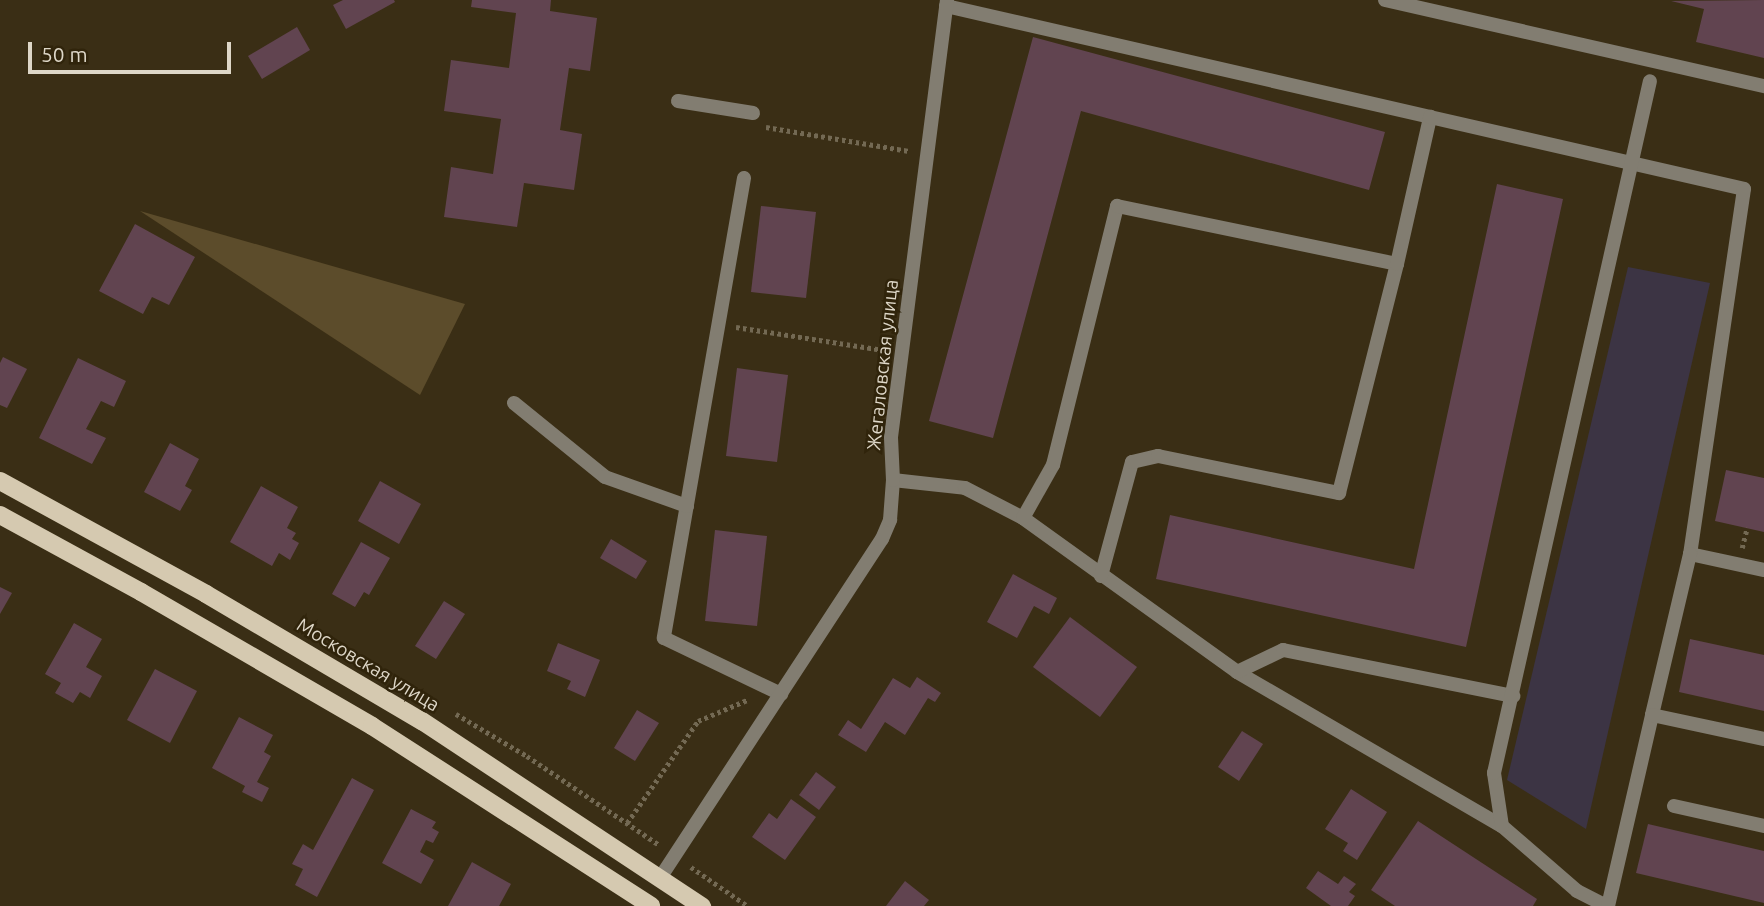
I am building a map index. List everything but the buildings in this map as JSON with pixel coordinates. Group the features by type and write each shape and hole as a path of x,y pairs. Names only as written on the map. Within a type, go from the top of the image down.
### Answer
{"main road":[{"name":"Московская улица","path":"0,481 206,594 422,721 702,906"},
{"path":"0,515 141,592 361,719 647,905"}],"street":[{"path":"1385,0 1764,86"},
{"path":"893,480 965,488 1023,518 1237,672 1502,826 1577,891 1607,906 1690,554 1744,189 947,3"},
{"name":"Жегаловская улица","path":"660,878 777,692 883,539 892,513 891,437 947,3"},
{"path":"1502,826 1494,773 1650,81"},
{"path":"678,101 755,119"},
{"path":"1101,576 1132,462 1158,456 1339,493 1397,264 1430,117"},
{"path":"744,178 664,638 777,692"},
{"path":"1023,518 1053,465 1117,206 1397,264"},
{"path":"514,403 605,477 687,506"},
{"path":"1690,554 1764,570"},
{"path":"1237,672 1283,650 1513,696"},
{"path":"1652,715 1764,739"},
{"path":"1674,806 1764,826"}],"path":[{"path":"755,119 918,153"},
{"path":"719,325 890,352"},
{"path":"627,824 698,721 777,692"},
{"path":"675,855 748,906"}],"shaded area":[{"path":"140,211 465,304 420,395"},
{"path":"1628,267 1710,283 1586,829 1507,780"}]}
